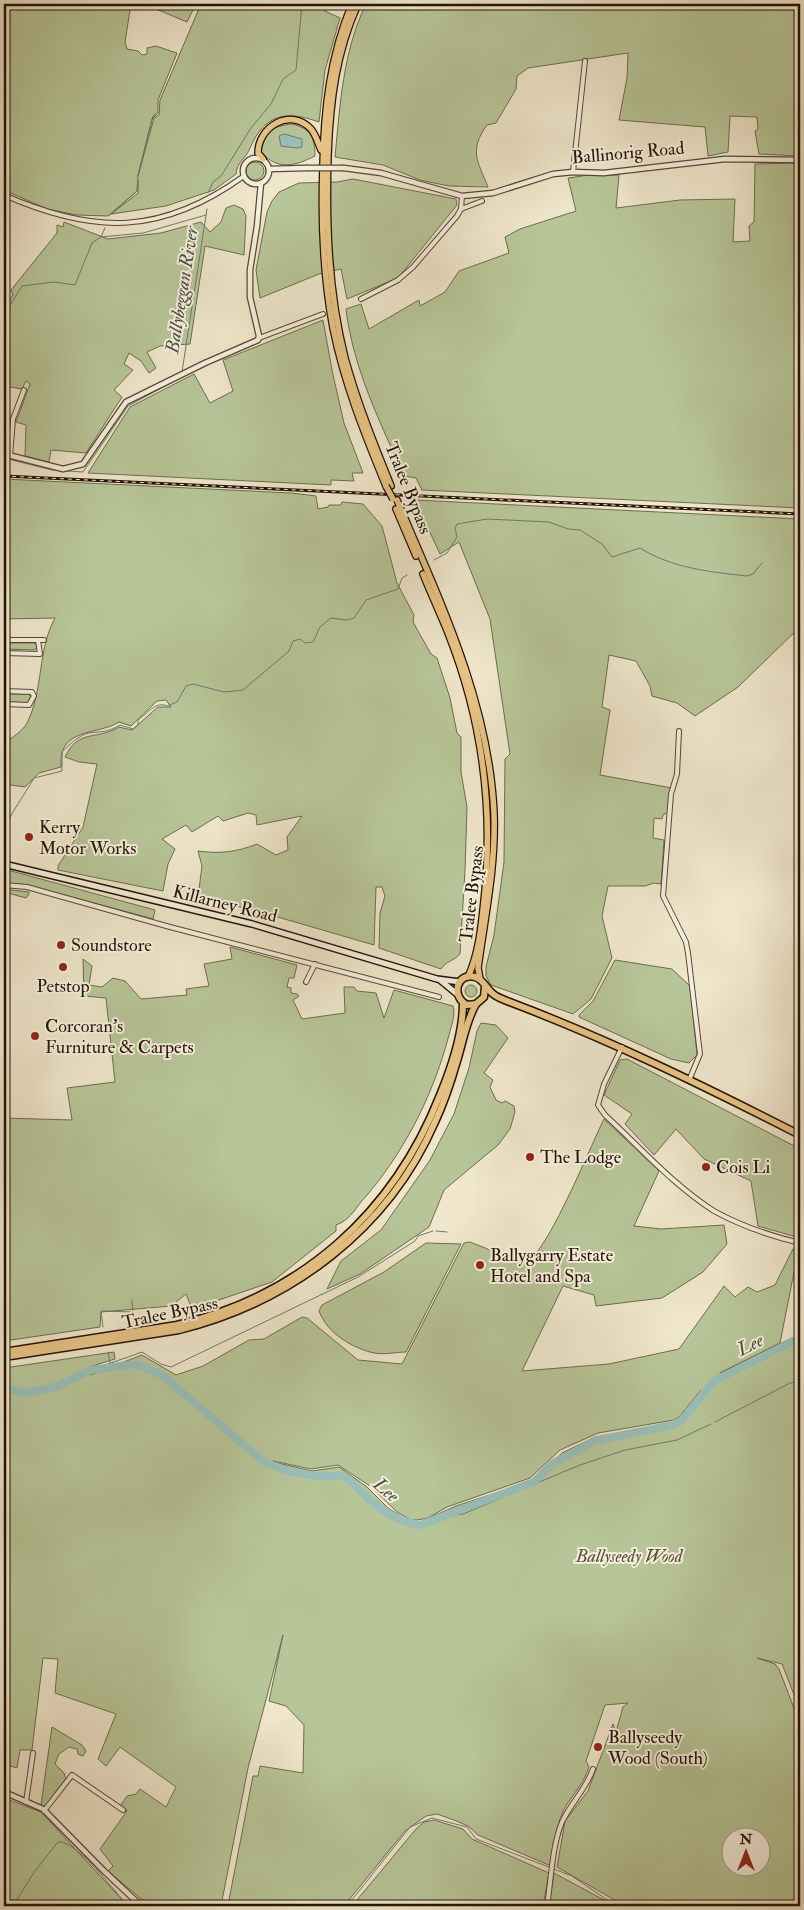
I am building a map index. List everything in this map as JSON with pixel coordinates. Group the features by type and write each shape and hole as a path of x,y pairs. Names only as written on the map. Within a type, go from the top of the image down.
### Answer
{"highway":[{"path":"506,1001 464,1003 457,994 460,982 468,977 480,979 490,992 506,1001 622,1047 690,1078 800,1135"},
{"path":"480,1002 486,993 485,986"},
{"name":"Tralee Bypass","path":"4,1357 179,1330 202,1324 258,1303 290,1286 334,1256 371,1220 415,1162 435,1123 449,1088 469,1016 480,1002"},
{"name":"Tralee Bypass","path":"4,1352 177,1325 202,1319 255,1299 283,1284 330,1252 368,1216 394,1181 430,1120 444,1086 458,1041 464,1003"}],"main road":[{"path":"323,154 328,88 339,38 352,4"},
{"name":"Tralee Bypass","path":"358,4 345,37 332,92 328,164 328,244 333,296 345,358 365,422 389,486"},
{"path":"263,159 258,153 258,144 265,130 278,121 288,120 296,120 310,128 323,154"},
{"name":"Tralee Bypass","path":"323,154 323,249 334,329 351,394 454,635 477,707 488,763 494,813 494,847 489,900 478,968 480,979"},
{"name":"Tralee Bypass","path":"395,499 449,634 472,705 483,761 489,830 487,866 476,950 468,977"},
{"name":"Killarney Road","path":"4,864 252,924 437,979 460,982"},
{"name":"Killarney Road","path":"437,979 457,994"}],"street":[{"path":"573,172 585,61"},
{"path":"260,338 250,297 250,270 261,183 268,176 269,169 263,159 255,158 247,161 243,168 244,176 250,182 261,183"},
{"name":"Ballinorig Road","path":"269,169 344,168 381,173 462,196 493,193 553,174 573,172 604,173 725,159 800,160"},
{"path":"4,195 44,212 68,219 106,223 133,222 165,217 194,207 216,196 244,176"},
{"path":"461,209 462,196"},
{"path":"361,299 398,280 413,267 461,209 482,201"},
{"path":"4,454 62,469 83,464 126,402 260,338 323,314"},
{"path":"10,456 14,419 24,390"},
{"path":"4,640 44,640"},
{"path":"4,653 40,654 38,640"},
{"path":"4,691 32,692 34,696 29,705 4,704"},
{"path":"679,731 677,774 671,794 663,896 686,942 688,954 700,1054 690,1078"},
{"path":"4,884 27,887 170,927 439,997"},
{"path":"306,982 315,964"},
{"path":"622,1047 601,1092 598,1105 605,1115 676,1181 714,1210 756,1230 800,1243"},
{"path":"26,1802 33,1753"},
{"path":"547,1906 562,1824 570,1806 587,1783 593,1768"},
{"path":"44,1811 72,1775 123,1810"},
{"path":"4,1792 44,1811 111,1877 145,1906"}],"green space":[{"path":"4,4 131,4 125,42 127,49 138,51 142,55 147,54 147,48 156,46 177,53 158,100 158,113 153,116 138,176 154,118 159,115 160,100 201,4 327,4 325,11 340,18 325,70 319,122 296,116 286,116 269,122 256,137 238,166 236,174 214,190 166,206 111,214 138,193 138,180 137,191 108,216 77,215 47,209 4,190"},
{"path":"144,4 196,4 187,22"},
{"path":"366,4 800,4 800,156 759,154 755,131 758,129 757,117 730,116 728,152 708,156 705,127 619,120 627,78 628,53 528,68 517,76 516,89 496,123 487,125 478,141 478,162 488,187 449,186 420,180 383,165 335,157 347,59 358,22"},
{"path":"292,124 304,128 311,135 315,156 287,165 267,158 261,152 267,135 274,128"},
{"path":"251,162 259,162 264,167 262,178 251,180 246,175 246,167"},
{"path":"797,163 800,186 795,187 797,229 800,229 800,508 422,490 416,478 404,476 361,374 346,309 361,304 369,329 419,300 420,306 445,292 459,271 509,253 505,237 520,229 576,211 568,178 589,175 619,175 616,208 680,200 735,199 733,242 750,241 749,226 754,222 755,164"},
{"path":"353,179 456,199 457,205 398,278 347,299 341,269 319,274 260,298 256,270 267,212 279,192 299,183 337,182"},
{"path":"234,205 243,209 246,216 244,255 205,246 190,344 160,346 147,352 156,368 149,373 141,361 129,353 124,364 133,370 114,390 122,397 86,453 51,450 49,462 25,456 26,425 16,422 30,384 26,381 22,389 4,386 4,307 13,295 11,290 57,233 57,225 63,227 64,222 108,239 161,233 201,222 210,232 221,222 226,208"},
{"path":"323,320 344,423 363,473 352,473 354,481 331,480 331,485 88,473 130,407 194,374 210,403 233,391 223,360"},
{"path":"4,479 291,493 316,496 318,509 328,507 329,505 341,505 342,502 363,504 382,526 397,583 414,615 413,622 431,654 437,658 450,698 457,733 461,737 461,772 467,807 460,954 458,956 445,964 441,969 379,948 380,913 385,896 382,887 376,887 374,945 257,911 198,897 202,866 198,851 228,852 257,844 276,855 288,850 287,837 302,816 257,825 256,815 248,813 223,821 218,816 192,832 186,825 162,839 175,849 168,864 163,891 58,870 58,866 83,827 97,764 79,762 65,757 70,748 82,738 103,734 119,727 132,730 158,707 171,707 166,700 157,701 131,726 119,722 80,735 66,745 62,754 61,767 39,773 25,787 4,784 4,744 20,732 27,723 36,697 45,644 55,618 4,619"},
{"path":"415,500 800,519 800,627 738,687 695,716 677,703 652,696 650,686 636,661 609,655 602,707 610,710 600,775 672,788 668,812 663,815 662,819 654,818 653,838 664,840 661,884 608,886 602,916 612,958 591,999 573,1014 491,985 486,976 486,967 494,935 504,862 505,759 510,754 490,619 459,542 440,554"},
{"path":"4,643 35,643 37,646 35,650 4,649"},
{"path":"4,694 28,694 31,696 29,703 4,702"},
{"path":"4,869 155,910 153,919 31,886 4,883"},
{"path":"4,889 29,892 29,894 26,898 4,892"},
{"path":"230,947 297,965 294,978 289,978 287,987 291,988 291,993 299,996 293,1000 302,1019 345,1013 344,987 354,987 357,991 376,993 384,1018 394,990 453,1006 453,1020 442,1058 425,1102 403,1145 376,1184 353,1212 344,1221 336,1225 336,1231 272,1282 192,1309 186,1294 171,1306 101,1312 100,1327 4,1341 4,1118 72,1120 67,1088 115,1082 106,998 84,996 83,959 92,966 89,985 102,987 113,978 125,981 141,999 187,995 186,989 209,986 204,964 232,959"},
{"path":"615,960 672,969 690,986 697,1055 689,1063 671,1059 579,1017 593,1001"},
{"path":"473,985 476,986 476,996 469,997 466,996 465,989 466,986"},
{"path":"481,1023 496,1025 508,1038 484,1073 493,1080 490,1087 496,1100 502,1103 505,1101 514,1106 515,1112 510,1129 498,1145 444,1190 429,1227 360,1274 327,1289 341,1261 381,1230 430,1160 454,1114 469,1068 477,1031"},
{"path":"627,1059 800,1149 800,1238 758,1226 751,1181 704,1159 676,1129 654,1155 625,1124 632,1114 604,1095 620,1060"},
{"name":"Ballyseedy Wood","path":"604,1119 659,1171 634,1226 661,1229 724,1225 727,1244 703,1272 662,1298 596,1306 594,1295 563,1286 522,1371 609,1364 679,1349 724,1286 735,1297 748,1287 757,1292 775,1285 793,1249 799,1247 780,1343 720,1373 792,1338 800,1336 800,1710 782,1664 757,1658 775,1664 779,1669 800,1724 800,1906 625,1906 557,1867 565,1821 588,1791 613,1724 616,1732 623,1707 628,1703 605,1705 586,1761 589,1767 580,1786 560,1818 551,1866 478,1835 468,1826 437,1814 426,1816 405,1831 344,1906 281,1906 229,1900 253,1776 258,1776 260,1766 303,1773 304,1725 286,1706 269,1701 283,1635 248,1768 221,1906 153,1906 140,1898 108,1871 113,1866 100,1849 127,1811 121,1805 127,1796 136,1794 140,1789 166,1807 176,1787 120,1747 106,1766 98,1759 116,1714 55,1693 58,1659 43,1658 32,1750 20,1750 17,1768 4,1764 4,1368 114,1352 115,1359 89,1367 90,1375 142,1355 176,1375 203,1366 249,1340 264,1339 302,1317 307,1318 358,1360 402,1364 464,1243 470,1242 525,1264 545,1240 579,1174","holes":["701,1390 702,1392 680,1418 672,1423 595,1437 562,1453 533,1481 456,1506 420,1522 410,1522 388,1508 367,1487 339,1467 312,1471 273,1462 311,1469 338,1465 370,1486 397,1512 411,1520 417,1520 428,1518 447,1507 530,1478 560,1450 598,1433 674,1420 679,1417"]},
{"path":"426,1243 461,1244 406,1352 382,1354 366,1351 334,1333 319,1311 322,1305 384,1272"},
{"path":"52,1727 82,1745 86,1751 83,1756 78,1754 77,1749 69,1747 59,1754 55,1764 64,1773 66,1779 48,1804 44,1806 41,1805"},
{"path":"7,1799 41,1812 128,1906 4,1906 4,1806"},
{"path":"434,1820 463,1829 472,1839 549,1873 543,1906 352,1906 416,1829 424,1822"},
{"path":"554,1873 615,1906 549,1906"}],"water":[{"path":"284,134 302,139 302,147 281,146 279,136"}],"waterway":[{"name":"Ballybeggan River","path":"208,193 213,182 221,176 251,128 271,104 283,79 296,70 302,4"},
{"path":"110,215 137,191 138,175 152,119 156,115"},
{"name":"Ballybeggan River","path":"182,372 207,209"},
{"path":"101,237 143,233 206,215"},
{"path":"4,315 22,286 54,282 75,285 92,243 101,237 105,228"},
{"name":"Ballybeggan River","path":"4,458 52,470 83,472 128,406 182,377"},
{"path":"434,560 447,553 457,537 455,528 457,524 487,519 549,522 568,529 580,530 602,544 612,557 640,548 678,565 705,571 747,576 753,574 762,563"},
{"path":"4,831 13,811 34,778 62,771 62,752 78,738 89,733 108,731 120,725 133,729 138,725 138,720 152,708 159,705 167,706 177,702 186,686 193,684 224,692 243,690 289,651 293,641 300,639 305,643 313,642 320,627 331,618 347,620 354,618 366,600 398,589 402,578 407,575"},
{"path":"91,1370 142,1352 161,1364 171,1367 358,1277 415,1241 418,1236 433,1231"},
{"path":"436,1231 447,1232"},
{"path":"103,1327 101,1311 133,1312 132,1300"},
{"name":"Lee","path":"4,1388 27,1393 58,1386 91,1370 136,1364 162,1375 264,1462 288,1471 316,1476 340,1476 348,1479 372,1502 389,1514 409,1523 420,1525 534,1482 552,1464 594,1441 673,1425 682,1420 714,1381 800,1338"},
{"path":"108,1352 110,1363"},
{"path":"715,1422 790,1383 800,1381"},
{"path":"442,1516 463,1514 580,1465 625,1450 677,1440 711,1424"},
{"path":"347,1906 410,1827 432,1818 467,1827 476,1839 572,1876 616,1906"},
{"path":"4,1898 16,1901 35,1871 58,1842 66,1844 85,1857 128,1906"},
{"path":"225,1906 227,1902 272,1906"}],"railway":[{"path":"4,476 800,514"}],"place":[{"name":"Kerry Motor Works","path":"29,837"},
{"name":"Soundstore","path":"61,945"},
{"name":"Petstop","path":"63,967"},
{"name":"Corcoran's Furniture & Carpets","path":"35,1036"},
{"name":"The Lodge","path":"530,1157"},
{"name":"Cois Li","path":"706,1167"},
{"name":"Ballygarry Estate Hotel and Spa","path":"480,1265"},
{"name":"Ballyseedy Wood (South)","path":"598,1747"}]}
